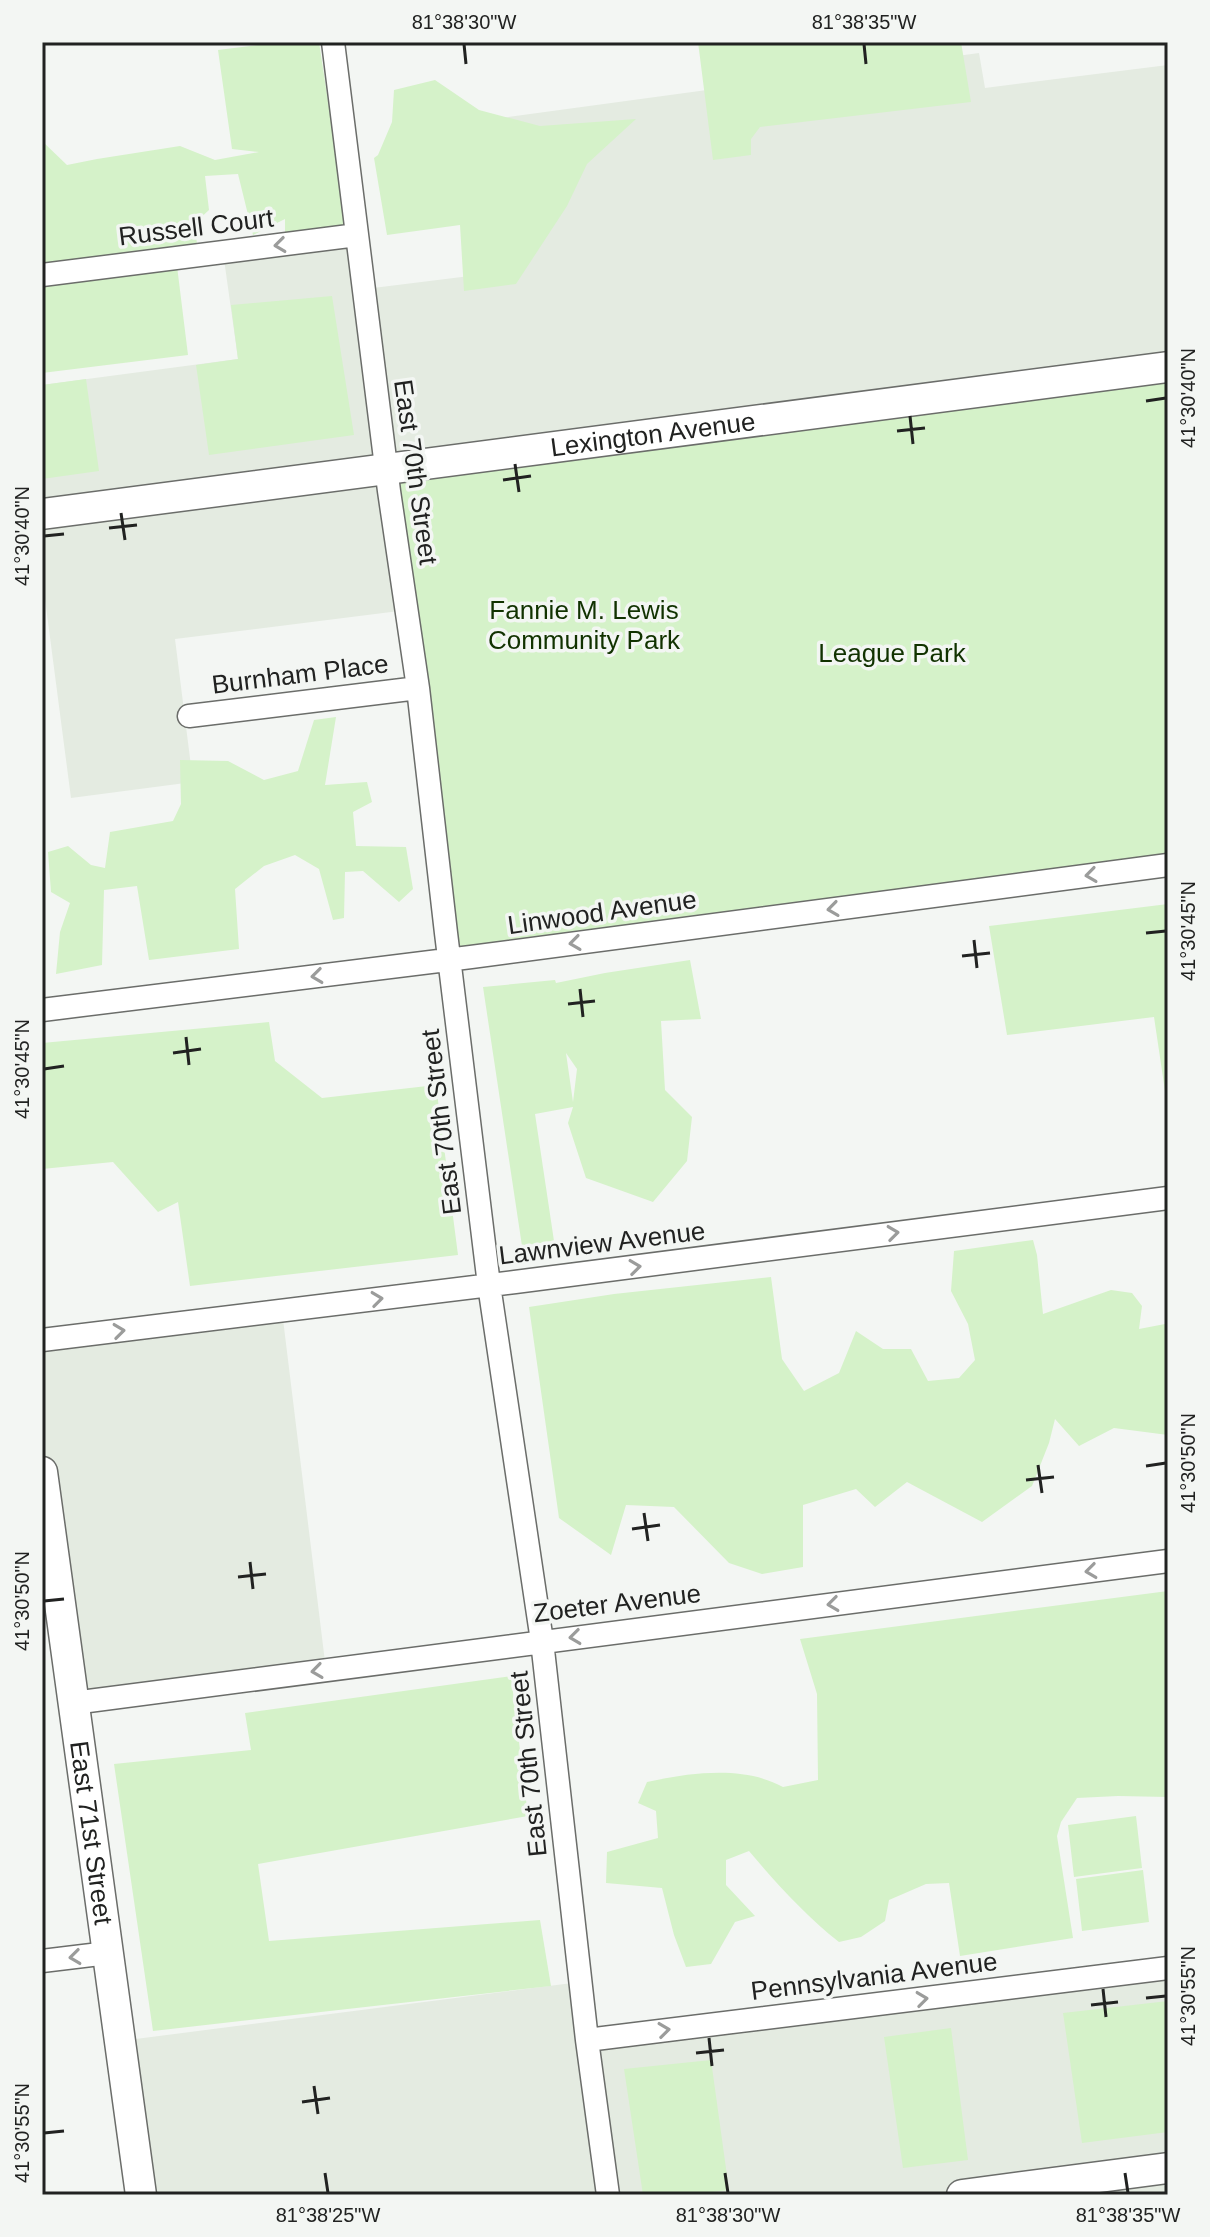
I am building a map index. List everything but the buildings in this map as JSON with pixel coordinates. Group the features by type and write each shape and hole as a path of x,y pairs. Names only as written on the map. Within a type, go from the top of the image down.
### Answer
{"street":[{"name":"East 70th Street","path":"333,42 418,688 489,1285 542,1641 587,2040 608,2195"},
{"name":"Russell Court","path":"42,275 357,235"},
{"name":"Lexington Avenue","path":"42,514 1168,367"},
{"name":"Burnham Place","path":"189,716 418,688"},
{"name":"Linwood Avenue","path":"42,1010 1168,865"},
{"name":"Lawnview Avenue","path":"42,1340 1168,1198"},
{"name":"East 71st Street","path":"42,1472 52,1612 73,1703 141,2195"},
{"name":"Zoeter Avenue","path":"73,1703 1168,1561"},
{"path":"42,1961 108,1953"},
{"name":"Pennsylvania Avenue","path":"587,2040 1168,1968"},
{"path":"962,2195 1168,2168"}],"shaded area":[{"path":"979,53 985,88 1168,65 1168,367 407,610 175,639 193,782 71,798 42,576 42,385 238,359 223,252 357,235 365,289 510,271 494,119"},
{"path":"282,1311 326,1670 73,1703 42,1472 42,1340"},
{"path":"1168,1968 1168,2195 141,2195 120,2041 580,1982 586,2039"}],"green space":[{"path":"282,42 319,42 347,227 285,237 285,219 253,235 238,174 205,176 209,210 195,223 197,245 42,265 42,141 67,165 180,146 215,160 259,152 232,149 218,50"},
{"path":"698,42 961,42 971,102 760,127 751,139 751,155 713,160"},
{"path":"435,80 479,110 540,126 636,119 587,164 567,206 516,284 464,291 460,225 387,235 374,158 392,122 394,90"},
{"path":"177,266 188,355 42,373 42,281"},
{"path":"332,296 354,435 209,455 196,365 238,359 231,305"},
{"name":"League Park","path":"1168,367 1168,866 449,960 389,491 409,466"},
{"path":"86,379 99,471 42,479 42,385"},
{"path":"336,717 325,785 367,782 372,802 353,812 356,846 406,847 413,889 399,902 363,871 345,872 344,918 333,920 319,869 295,855 264,866 235,889 239,949 149,960 137,886 104,890 102,965 56,974 60,932 70,903 51,892 48,852 68,846 91,865 105,868 110,832 173,821 181,804 180,760 228,761 264,780 298,771 314,720"},
{"path":"1168,904 1168,1111 1154,1017 1007,1035 989,926"},
{"path":"690,960 701,1019 661,1021 665,1090 692,1117 687,1161 653,1202 586,1178 568,1123 573,1107 535,1114 554,1241 522,1246 483,987 555,980 556,983","holes":["566,1053 577,1069 573,1102"]},
{"path":"269,1022 275,1061 322,1098 436,1085 458,1255 190,1286 178,1202 158,1212 113,1162 42,1169 42,1043"},
{"path":"1033,1240 1043,1314 1111,1290 1132,1293 1142,1306 1139,1329 1165,1324 1168,1320 1168,1435 1114,1428 1079,1446 1055,1419 1032,1486 982,1522 907,1482 875,1507 856,1489 803,1505 803,1567 762,1574 729,1563 674,1507 626,1505 611,1555 559,1518 529,1307 614,1294 771,1277 782,1359 804,1391 839,1373 856,1331 883,1349 911,1349 928,1381 959,1378 975,1360 968,1324 951,1291 954,1251"},
{"path":"1168,1591 1168,1797 1077,1798 1061,1822 1057,1836 1073,1938 960,1956 949,1883 926,1884 889,1900 885,1921 861,1937 839,1942 792,1899 749,1851 726,1860 726,1885 755,1916 735,1922 711,1964 686,1967 662,1888 606,1883 607,1852 658,1838 656,1811 638,1803 647,1782 716,1773 751,1776 783,1787 818,1780 817,1694 800,1639"},
{"path":"511,1676 528,1816 258,1864 269,1941 540,1920 551,1986 153,2031 114,1764 251,1750 245,1713"},
{"path":"1136,1816 1142,1868 1074,1877 1068,1825"},
{"path":"1143,1870 1149,1922 1082,1931 1076,1879"},
{"path":"1168,2001 1168,2132 1082,2143 1063,2013"},
{"path":"951,2028 968,2160 903,2168 884,2037"},
{"path":"711,2060 729,2190 689,2195 643,2195 624,2069"}],"park label":[{"name":"Fannie M. Lewis Community Park","path":"584,625"}]}
